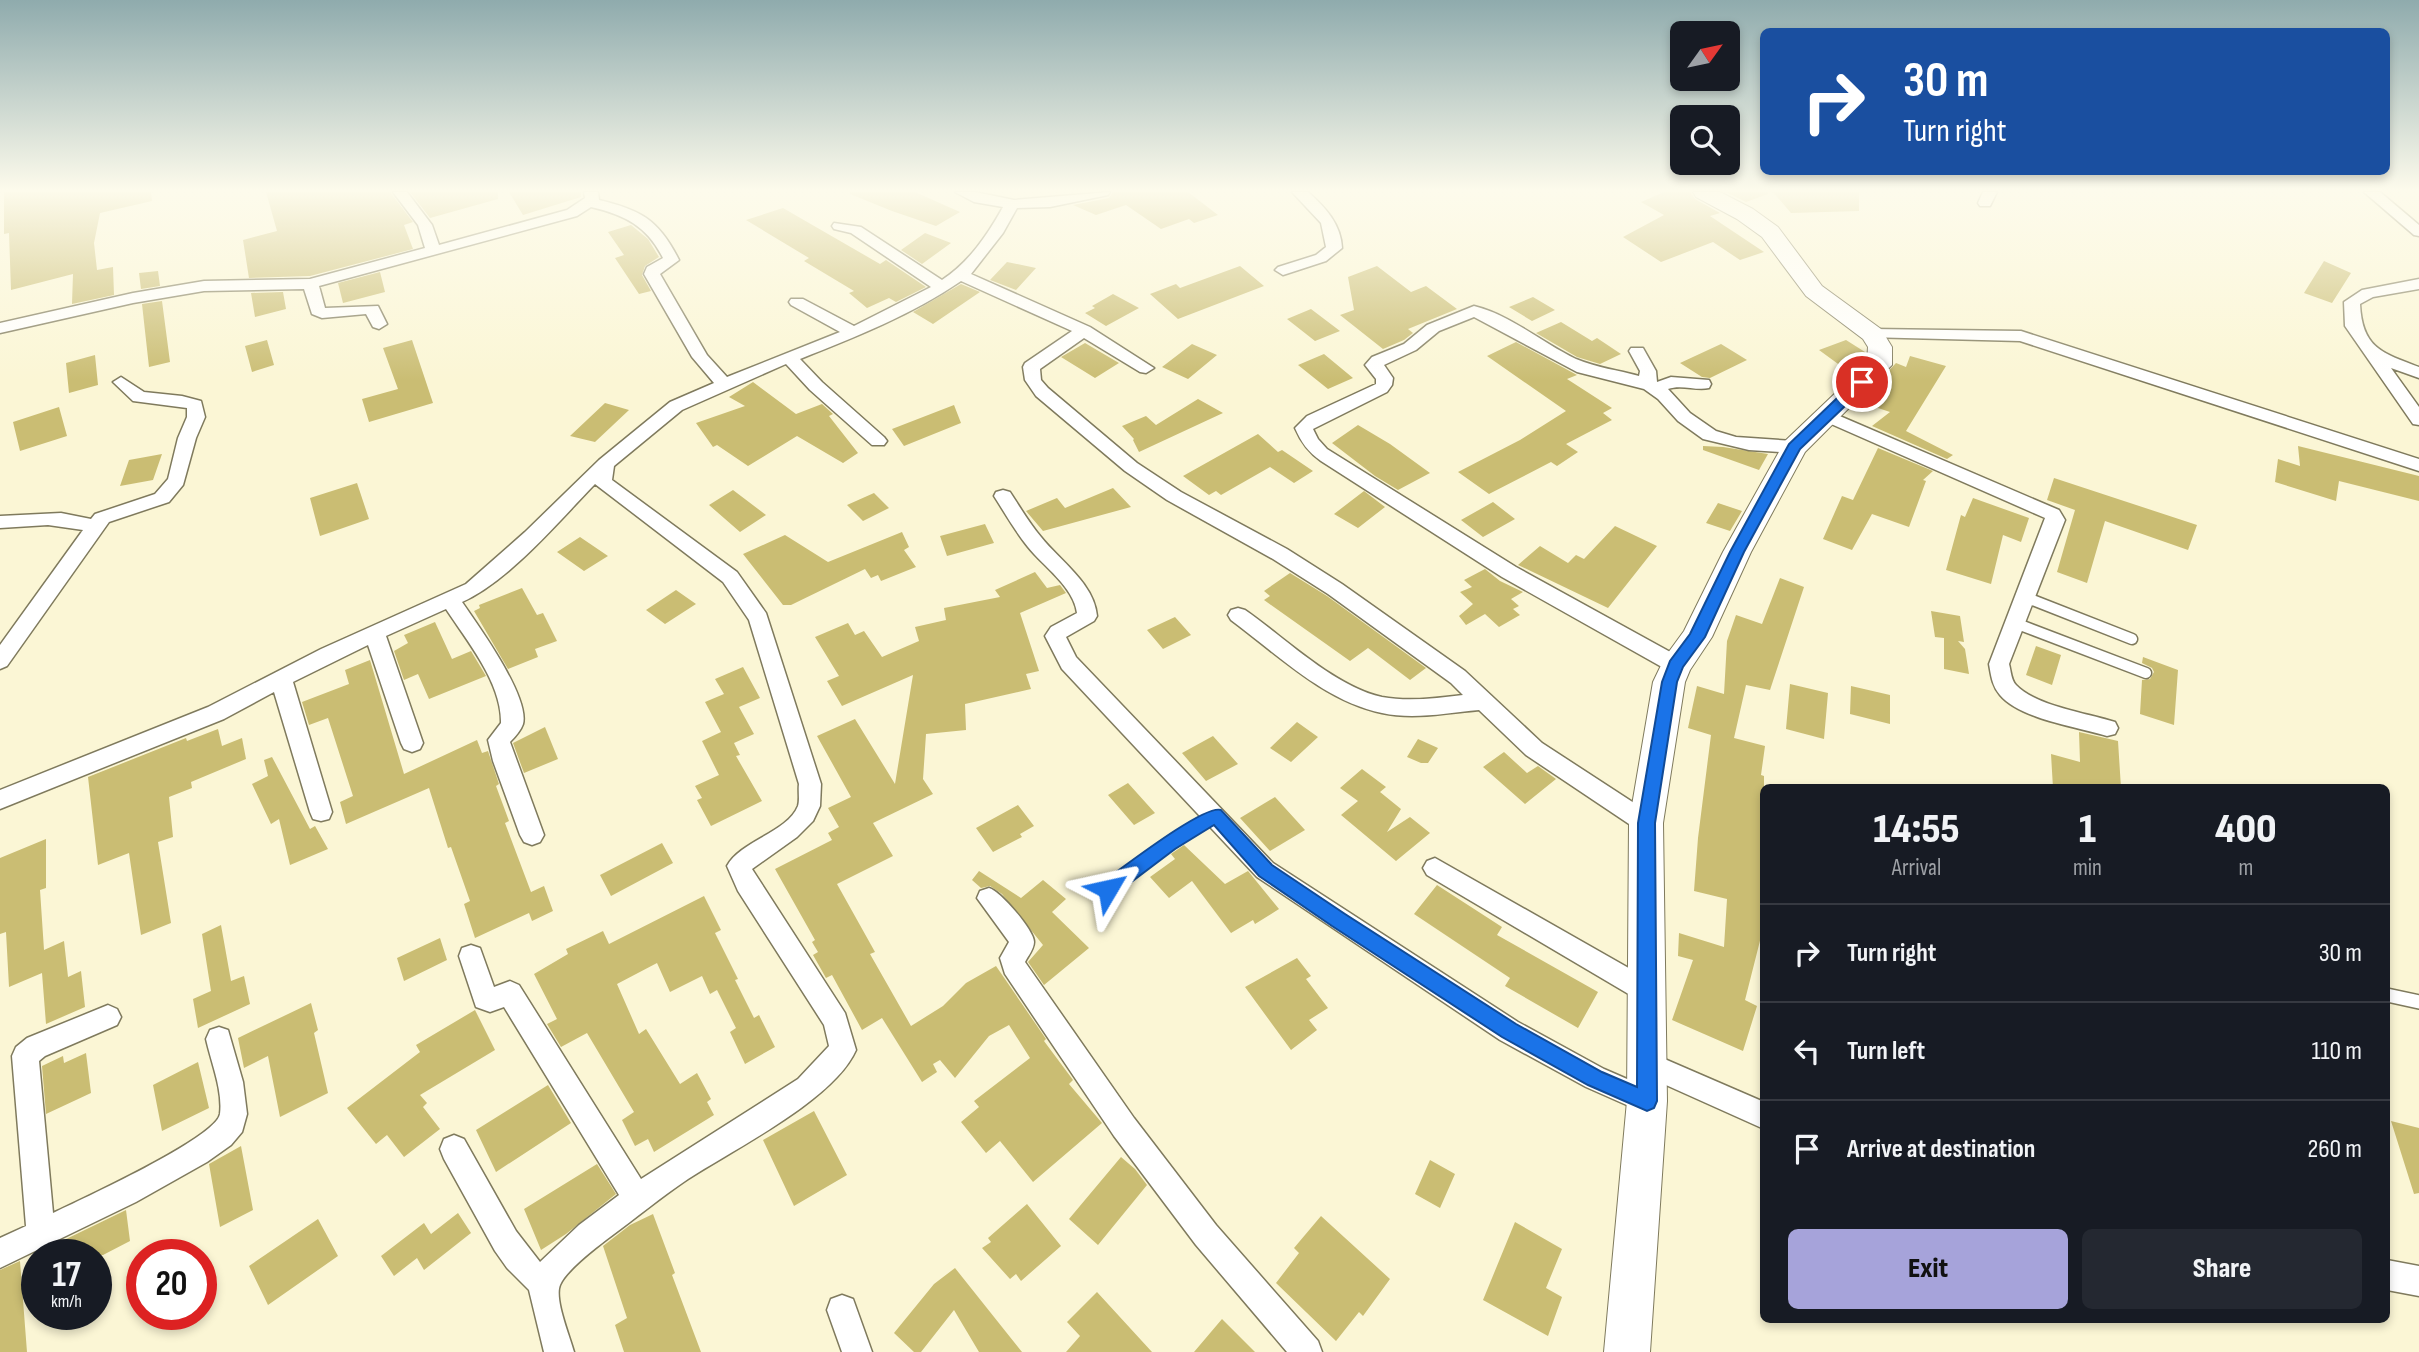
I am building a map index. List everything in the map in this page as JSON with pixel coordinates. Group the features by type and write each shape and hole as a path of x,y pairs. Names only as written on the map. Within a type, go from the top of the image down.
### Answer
{"street":[{"path":"0,328 133,298 204,286 310,284 418,255"},
{"path":"668,255 671,260 652,270 652,274 700,357 725,385"},
{"path":"903,255 951,281 1084,330 1146,368"},
{"path":"0,800 216,713 281,679 473,589 605,464 676,406 852,332 951,281 967,270 979,255"},
{"path":"1283,270 1324,255"},
{"path":"1627,1352 1647,1101 1646,823 1670,682 1676,665 1697,637 1737,552 1794,447 1879,366 1880,347 1872,334 1814,290 1788,255"},
{"path":"310,284 318,311 322,313 372,309 379,324"},
{"path":"2419,284 2368,293 2352,302 2353,326 2419,420"},
{"path":"797,302 852,332"},
{"path":"1676,665 1604,629 1556,598 1489,561 1318,450 1309,443 1304,428 1313,420 1381,388 1384,378 1373,365 1378,361 1410,347 1433,328 1474,311 1506,324 1563,360 1586,370 1652,386 1671,382 1703,384"},
{"path":"1084,330 1031,367 1033,380 1050,400 1131,467 1174,496 1280,554 1335,589 1458,677 1534,749 1646,823"},
{"path":"1872,334 2021,336 2419,465"},
{"path":"1637,351 1648,371 1652,386 1685,418 1718,441 1794,447"},
{"path":"2371,355 2419,373"},
{"path":"789,357 816,386 878,441"},
{"path":"0,661 102,518 162,498 177,481 187,439 196,417 195,405 182,401 139,397 121,382"},
{"path":"1828,416 2052,514 2056,520 1999,664 2006,689 2028,703 2107,728"},
{"path":"559,1352 544,1298 544,1283 554,1267 589,1235 676,1171 807,1088 843,1050 836,1021 746,884 739,866 752,853 799,823 809,808 810,784 759,618 730,577 603,482 605,464"},
{"path":"1003,496 1018,521 1079,593 1088,609 1087,615 1080,621 1058,631 1055,644 1069,663 1265,870 1509,1031 1595,1078 1647,1101"},
{"path":"0,522 35,519 85,522 95,528"},
{"path":"450,600 500,678 513,714 512,723 499,740 504,761 532,835"},
{"path":"1238,615 1356,696 1379,705 1401,707 1484,701"},
{"path":"375,634 412,743"},
{"path":"281,679 321,812"},
{"path":"1435,868 1646,991"},
{"path":"989,898 1022,940 1012,958 1014,966 1124,1126 1206,1235 1307,1352"},
{"path":"471,957 485,999 490,1000 510,993 638,1199"},
{"path":"41,1233 25,1056 36,1047 108,1017"},
{"path":"0,1253 174,1167 214,1143 232,1127 234,1110 219,1039"},
{"path":"1646,1063 1760,1110"},
{"path":"454,1149 513,1252 530,1275 544,1283"},
{"path":"2390,1276 2419,1282"},
{"path":"842,1310 857,1352"}],"lane":[{"path":"2025,597 2132,639"},
{"path":"2015,622 2146,673"},
{"path":"1108,889 1169,844 1215,815"},
{"path":"2390,996 2419,1002"}],"building":[{"path":"10,255 95,255 97,270 113,267 114,295 72,304 73,274 11,290"},
{"path":"245,255 390,255 310,276 249,278"},
{"path":"624,255 658,255 659,257 645,266 642,275 651,291 639,294 615,258"},
{"path":"804,255 865,255 880,264 886,260 926,287 896,302 889,298 867,308 849,293 854,291 804,261 809,258"},
{"path":"909,255 934,255 922,264"},
{"path":"1651,255 1679,255 1661,262"},
{"path":"1733,255 1755,255 1740,260"},
{"path":"2324,261 2351,273 2332,303 2304,293"},
{"path":"1007,262 1036,268 1016,290 990,280"},
{"path":"1240,266 1264,286 1178,319 1150,294 1176,284 1180,288"},
{"path":"1377,266 1411,292 1426,286 1457,309 1408,329 1413,333 1383,349 1340,315 1354,310 1348,277"},
{"path":"158,271 160,286 141,289 139,273"},
{"path":"380,272 385,292 343,303 338,283"},
{"path":"961,284 980,292 933,324 913,312"},
{"path":"283,292 286,309 255,317 251,293"},
{"path":"1113,294 1139,308 1106,326 1085,313 1095,308 1092,306"},
{"path":"1533,297 1555,310 1532,321 1509,307"},
{"path":"162,301 170,362 149,367 142,304"},
{"path":"1311,309 1340,331 1315,341 1287,319"},
{"path":"1561,322 1592,341 1597,338 1621,354 1600,364 1577,357 1536,333"},
{"path":"267,340 274,365 252,372 245,346"},
{"path":"412,340 433,403 369,422 362,399 398,389 383,348"},
{"path":"1846,340 1865,352 1865,360 1845,369 1819,350"},
{"path":"1516,342 1577,375 1567,379 1612,408 1603,413 1612,420 1566,444 1578,452 1557,466 1551,462 1489,494 1458,472 1520,440 1566,411 1487,356"},
{"path":"1085,343 1119,363 1095,378 1061,357"},
{"path":"1192,344 1217,355 1188,379 1162,367"},
{"path":"1721,344 1747,360 1710,378 1702,377 1680,363"},
{"path":"1324,354 1353,378 1328,389 1298,365"},
{"path":"95,355 98,385 69,393 66,363"},
{"path":"1910,356 1946,366 1906,431 1953,455 1947,459 1872,426 1890,412 1860,402 1896,363 1906,367"},
{"path":"753,382 796,414 822,404 833,414 829,416 858,453 843,463 797,436 748,466 717,445 713,447 696,423 745,406 729,397"},
{"path":"1198,399 1223,413 1139,452 1134,439 1122,426 1146,416 1156,425"},
{"path":"605,403 629,410 595,442 570,436"},
{"path":"954,405 961,423 904,446 892,429"},
{"path":"59,407 67,436 20,451 13,422"},
{"path":"1358,425 1430,473 1398,490 1375,476 1332,443"},
{"path":"1258,434 1278,452 1282,450 1313,471 1294,483 1270,467 1221,495 1216,491 1209,495 1183,476"},
{"path":"1703,446 1768,454 1759,470 1703,450"},
{"path":"2298,446 2419,476 2419,501 2339,481 2336,501 2275,482 2278,459 2300,466"},
{"path":"1878,448 1933,471 1923,480 1926,481 1909,527 1872,514 1852,550 1823,539 1842,496 1853,500"},
{"path":"162,454 153,480 120,486 129,460"},
{"path":"2054,478 2197,525 2188,550 2105,521 2087,583 2057,572 2075,510 2047,500"},
{"path":"357,483 369,519 320,536 310,498"},
{"path":"1113,488 1131,507 1043,531 1026,511 1057,498 1065,508"},
{"path":"733,490 766,515 740,532 709,505"},
{"path":"1364,491 1385,507 1358,528 1334,514"},
{"path":"874,493 889,508 863,521 847,505"},
{"path":"1973,498 2029,518 2021,542 2003,535 1991,584 1946,570 1961,515 1965,517"},
{"path":"1493,502 1515,519 1483,537 1461,520"},
{"path":"1718,503 1742,511 1730,531 1706,523"},
{"path":"985,524 994,543 947,556 940,536"},
{"path":"1615,526 1657,546 1608,608 1518,565 1540,546 1568,563 1576,555 1584,559"},
{"path":"902,532 909,547 904,550 916,567 881,581 878,575 871,578 865,569 791,605 783,605 743,554 785,535 828,562"},
{"path":"580,537 608,556 584,571 557,552"},
{"path":"1485,569 1500,581 1523,592 1511,599 1519,606 1513,609 1520,615 1499,627 1485,614 1466,625 1459,616 1473,604 1460,592 1472,587 1464,580"},
{"path":"1035,572 1047,588 1060,585 1066,593 1020,613 1039,671 1026,674 1031,689 965,704 966,730 926,734 923,779 933,794 873,823 893,856 837,884 875,952 870,954 911,1026 943,1006 966,983 996,966 1046,1039 1044,1041 1073,1080 1069,1084 1102,1123 1033,1182 1000,1141 986,1153 961,1122 979,1107 974,1101 1030,1058 1009,1025 989,1036 955,1078 940,1060 933,1064 937,1072 922,1082 882,1018 862,1030 832,975 826,978 813,955 818,952 812,942 815,940 775,869 832,840 828,833 839,827 828,808 851,797 817,736 855,719 895,784 913,675 842,706 827,681 839,676 815,637 848,623 855,635 864,631 882,657 919,641 915,627 946,620 944,608 1000,597 995,590"},
{"path":"1290,573 1327,596 1426,668 1410,680 1368,648 1350,661 1264,600 1270,596 1264,591"},
{"path":"1780,578 1804,587 1770,690 1746,685 1734,738 1765,746 1761,775 1764,776 1764,784 1760,784 1760,941 1745,1000 1757,1006 1743,1051 1672,1020 1693,960 1678,956 1679,933 1724,947 1727,899 1694,891 1711,735 1688,728 1697,686 1724,694 1727,641 1736,615 1762,624"},
{"path":"522,588 537,615 543,613 557,641 535,649 538,657 508,669 474,611 480,608 479,605"},
{"path":"676,590 696,604 665,624 646,610"},
{"path":"1931,611 1960,616 1964,642 1958,641 1965,649 1969,674 1944,669 1944,638 1935,637"},
{"path":"1175,617 1191,635 1163,649 1147,630"},
{"path":"435,622 452,659 471,651 486,676 429,699 418,674 404,680 394,651 408,643 404,635"},
{"path":"2036,646 2061,655 2052,685 2026,675"},
{"path":"2143,657 2178,670 2174,725 2140,714 2142,680 2150,679 2154,672 2142,663"},
{"path":"370,660 404,774 477,740 482,753 488,751 499,784 496,786 509,821 505,823 531,892 544,886 553,911 532,921 529,913 475,938 464,904 470,901 451,847 448,848 429,788 346,824 340,802 353,796 328,718 309,725 302,702 349,684 345,670"},
{"path":"743,667 760,698 739,707 754,734 734,743 740,755 736,756 762,801 711,826 697,800 702,798 695,786 719,775 702,741 721,732 705,702 724,694 715,679"},
{"path":"1790,684 1828,693 1824,739 1786,729"},
{"path":"1851,686 1890,695 1890,724 1850,714"},
{"path":"1297,722 1318,737 1291,762 1270,748"},
{"path":"545,727 558,759 524,773 513,743"},
{"path":"218,729 222,746 242,738 246,759 191,782 192,788 169,797 173,837 158,842 171,923 141,935 129,853 98,865 88,777 186,738 187,741"},
{"path":"2079,732 2118,741 2121,784 2053,784 2051,754 2080,762"},
{"path":"1213,736 1238,764 1206,781 1182,753"},
{"path":"1418,739 1438,748 1428,763 1407,757"},
{"path":"1504,752 1527,773 1538,766 1556,779 1525,804 1483,767"},
{"path":"272,757 310,829 315,826 328,849 290,865 279,819 271,824 252,784 268,776 264,760"},
{"path":"1362,769 1386,787 1380,792 1401,809 1387,832 1410,817 1430,833 1396,861 1341,815 1358,801 1340,788"},
{"path":"1128,783 1155,813 1134,825 1108,795"},
{"path":"1275,797 1305,830 1270,851 1240,818"},
{"path":"1018,805 1034,826 1020,834 1022,837 993,852 976,828"},
{"path":"46,839 46,888 40,890 44,950 64,941 68,977 81,971 85,1007 46,1024 42,973 9,987 6,932 0,934 0,858"},
{"path":"662,843 673,863 611,896 600,875"},
{"path":"1184,845 1225,884 1248,871 1279,909 1255,924 1253,920 1231,933 1192,881 1169,898 1150,877 1175,859 1171,854"},
{"path":"979,871 1021,898 1043,880 1066,899 1052,912 1089,948 1044,985 1028,962 1043,945 1002,894 990,886 981,888 972,880"},
{"path":"1437,885 1502,927 1497,935 1598,992 1578,1028 1505,986 1510,978 1414,914"},
{"path":"704,896 721,930 715,933 738,979 735,980 754,1018 759,1015 775,1047 745,1064 730,1032 736,1028 717,990 710,994 702,976 670,992 657,963 617,984 639,1034 646,1029 680,1084 697,1073 711,1099 707,1102 714,1115 654,1152 648,1139 635,1146 622,1120 634,1112 587,1033 561,1047 547,1024 557,1019 534,974 568,954 566,949 603,931 609,944"},
{"path":"221,925 231,981 244,976 250,1004 198,1028 193,999 211,991 202,934"},
{"path":"440,938 447,960 404,981 397,958"},
{"path":"1297,958 1311,976 1306,979 1328,1008 1309,1020 1317,1030 1291,1050 1245,987"},
{"path":"311,1003 318,1030 314,1033 328,1093 280,1117 268,1056 244,1068 238,1038"},
{"path":"475,1010 495,1050 420,1095 427,1103 423,1107 440,1129 404,1157 387,1135 376,1144 347,1108 420,1052 416,1045"},
{"path":"86,1053 91,1093 46,1114 42,1066 63,1056 64,1063"},
{"path":"198,1062 209,1108 162,1131 153,1085"},
{"path":"548,1085 571,1123 496,1172 476,1130"},
{"path":"814,1111 847,1175 794,1206 763,1140"},
{"path":"2391,1121 2419,1128 2419,1193 2414,1194"},
{"path":"241,1146 253,1210 220,1227 209,1164"},
{"path":"1121,1157 1147,1185 1098,1245 1069,1219"},
{"path":"1430,1160 1455,1174 1440,1208 1415,1194"},
{"path":"597,1164 616,1194 566,1234 541,1250 524,1209"},
{"path":"1027,1204 1061,1246 1021,1281 1016,1274 1010,1279 982,1248 991,1242 988,1238"},
{"path":"126,1210 130,1239 112,1250 112,1239 66,1239"},
{"path":"458,1213 471,1233 424,1270 417,1258 394,1276 381,1256 424,1223 431,1234"},
{"path":"653,1214 701,1352 624,1352 615,1325 627,1318 603,1246 630,1225"},
{"path":"1321,1216 1390,1279 1363,1316 1359,1312 1336,1341 1276,1283 1299,1253 1294,1248"},
{"path":"318,1219 338,1256 268,1305 249,1266"},
{"path":"1515,1222 1562,1249 1546,1288 1562,1297 1548,1336 1483,1300"},
{"path":"20,1261 21,1330 25,1330 27,1352 0,1352 0,1270"},
{"path":"955,1268 1022,1352 979,1352 954,1310 921,1352 914,1352 894,1333 934,1284"},
{"path":"1097,1292 1152,1352 1066,1352 1080,1336 1067,1322"},
{"path":"1222,1319 1255,1352 1194,1352"}],"route":[{"path":"1108,889 1169,844 1215,815 1265,870 1339,920 1509,1031 1595,1078 1647,1101 1646,823 1670,682 1676,665 1697,637 1737,552 1794,447 1862,382"}]}
